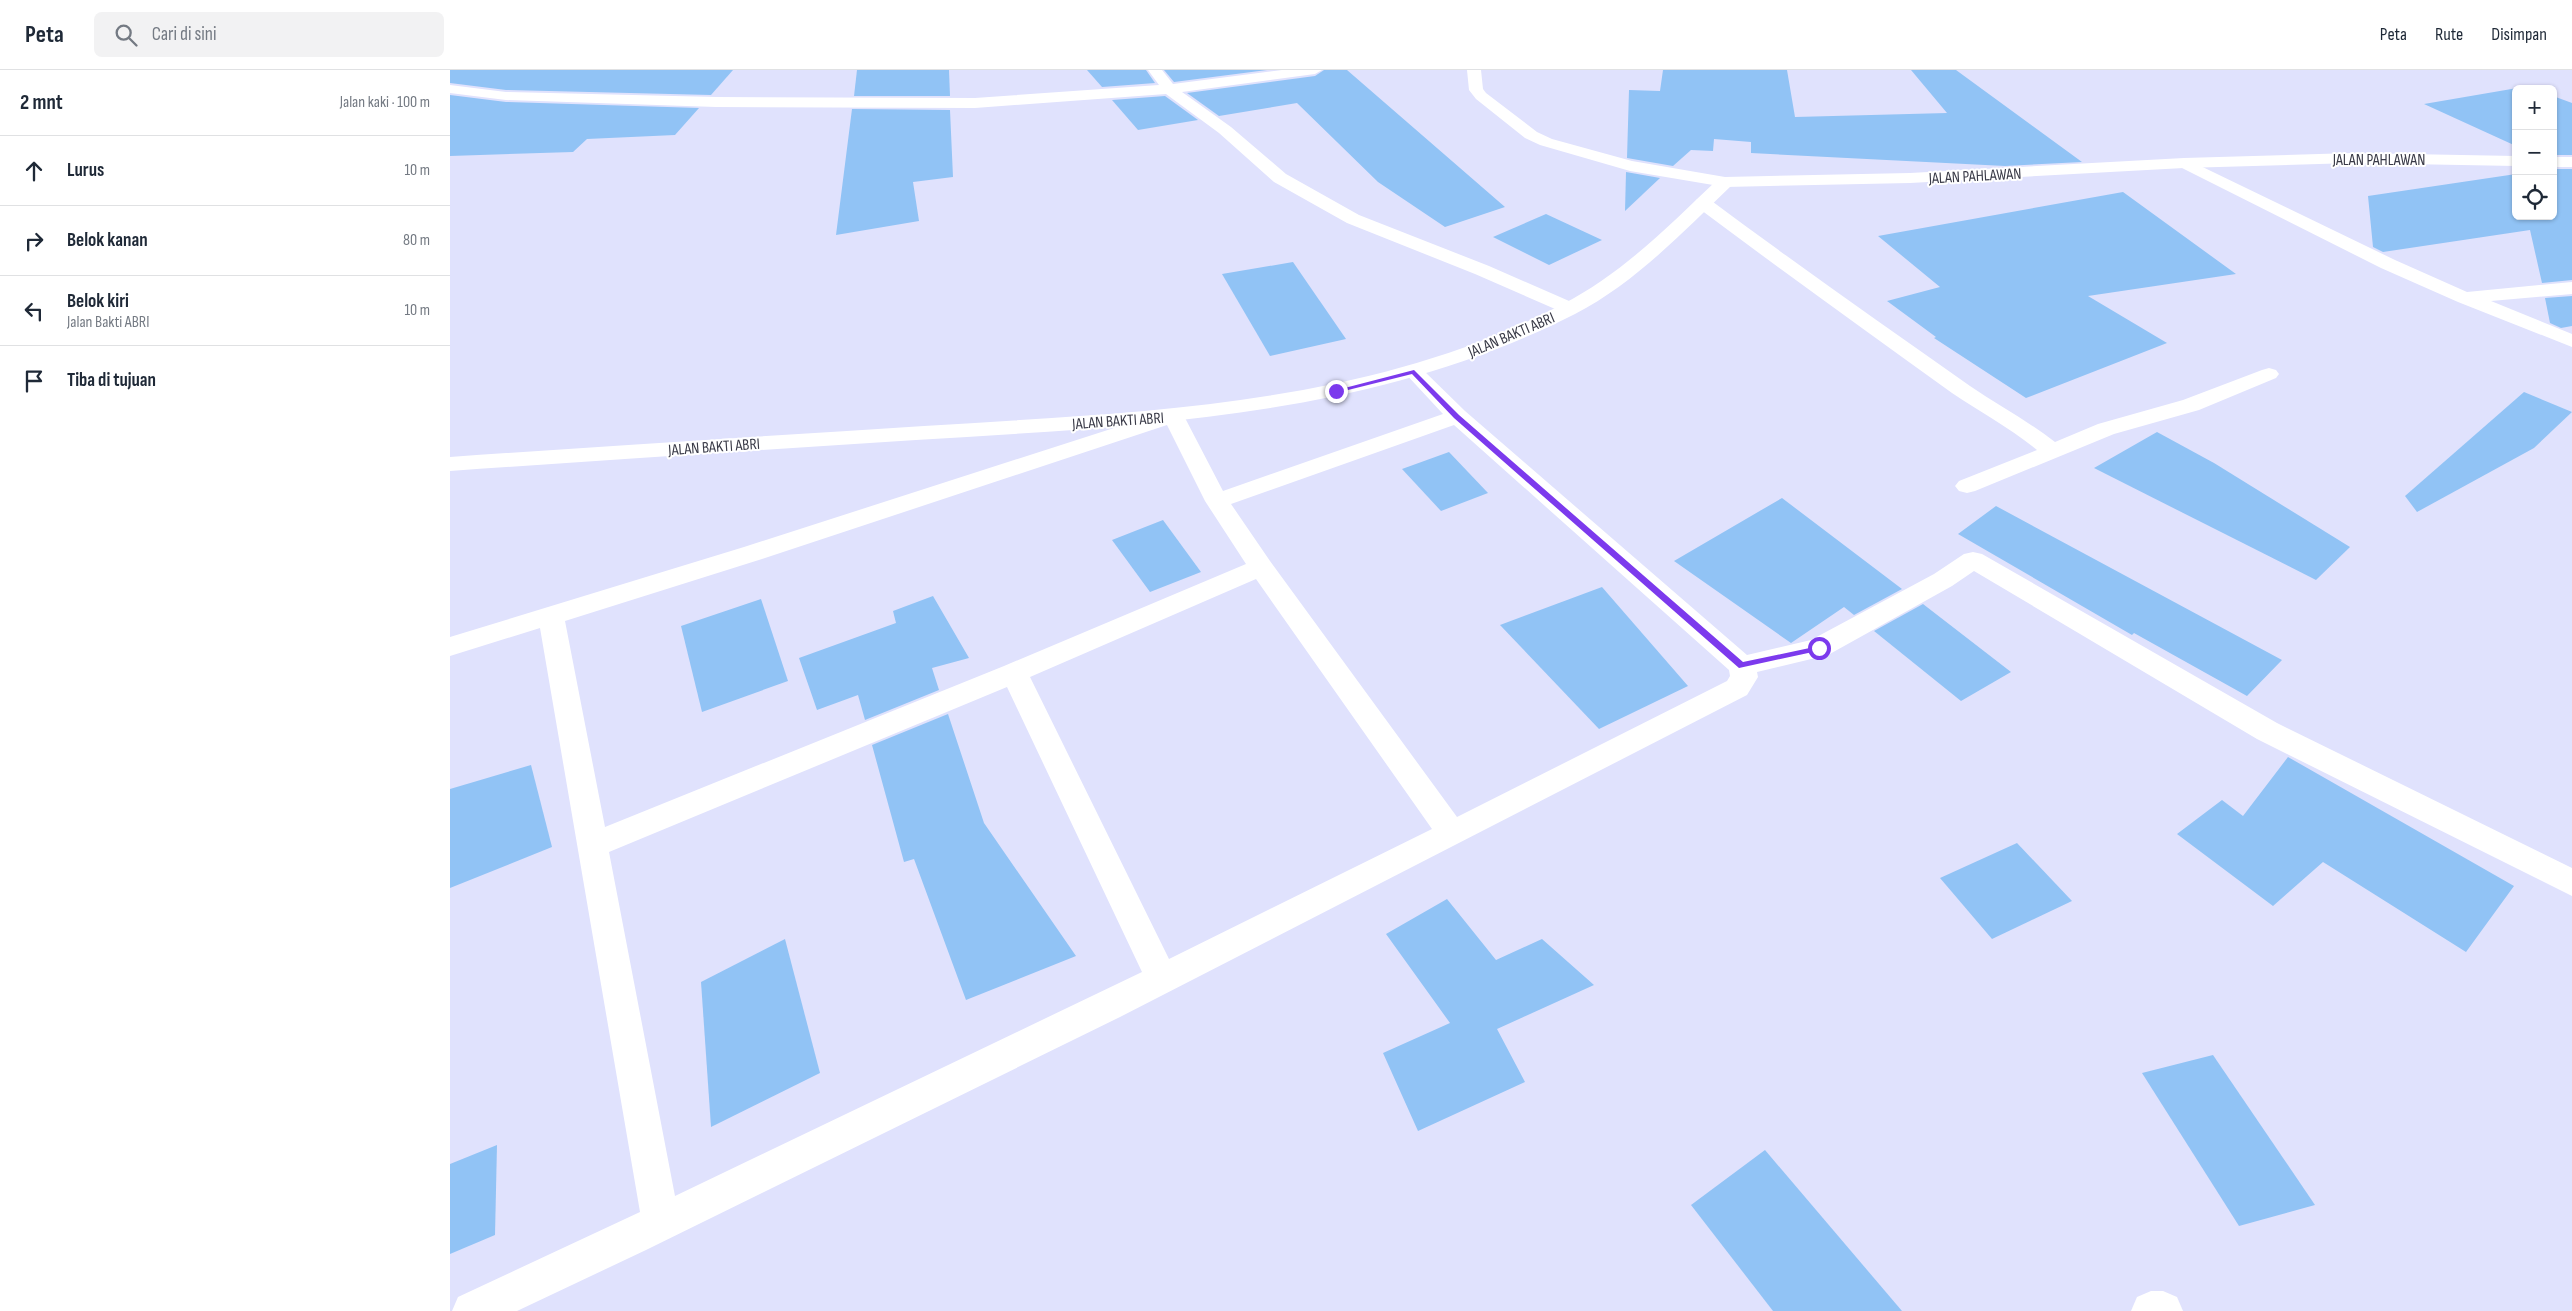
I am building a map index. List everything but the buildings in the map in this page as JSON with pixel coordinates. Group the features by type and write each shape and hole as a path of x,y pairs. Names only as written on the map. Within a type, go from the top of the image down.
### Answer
{"main road":[{"path":"1155,70 1169,89 1225,130 1280,178 1353,219 1482,270 1569,308"},
{"path":"450,89 506,96 716,102 975,103 1169,89 1315,70"},
{"name":"JALAN PAHLAWAN","path":"1474,70 1476,90 1480,96 1532,135 1546,142 1630,166 1725,182 1910,178 2184,163 2352,158 2512,161"},
{"path":"2557,162 2572,162"},
{"path":"2184,163 2388,264 2465,298 2572,341"},
{"name":"JALAN BAKTI ABRI","path":"450,464 1173,416 1336,391 1414,372 1484,347 1569,308 1626,274 1725,182"},
{"path":"1703,202 1809,283 1979,402 2019,425 2053,451"},
{"path":"2465,298 2572,288"},
{"path":"472,1311 661,1222 1161,978 1452,834 1737,688 1744,676 1742,666 1457,416 1414,372"},
{"path":"1967,486 2106,429 2191,405 2269,374"},
{"path":"450,647 753,553 1173,416 1217,501 1452,834"},
{"path":"1217,501 1457,416"},
{"path":"1742,666 1819,648 1944,580 1973,560 2267,731 2572,883"},
{"path":"593,845 1014,673 1262,567"},
{"path":"551,616 661,1222"},
{"path":"1014,673 1161,978"},
{"path":"2151,1311 2164,1311"}],"route":[{"path":"1336,391 1414,372 1457,416 1742,666 1819,648"}]}
